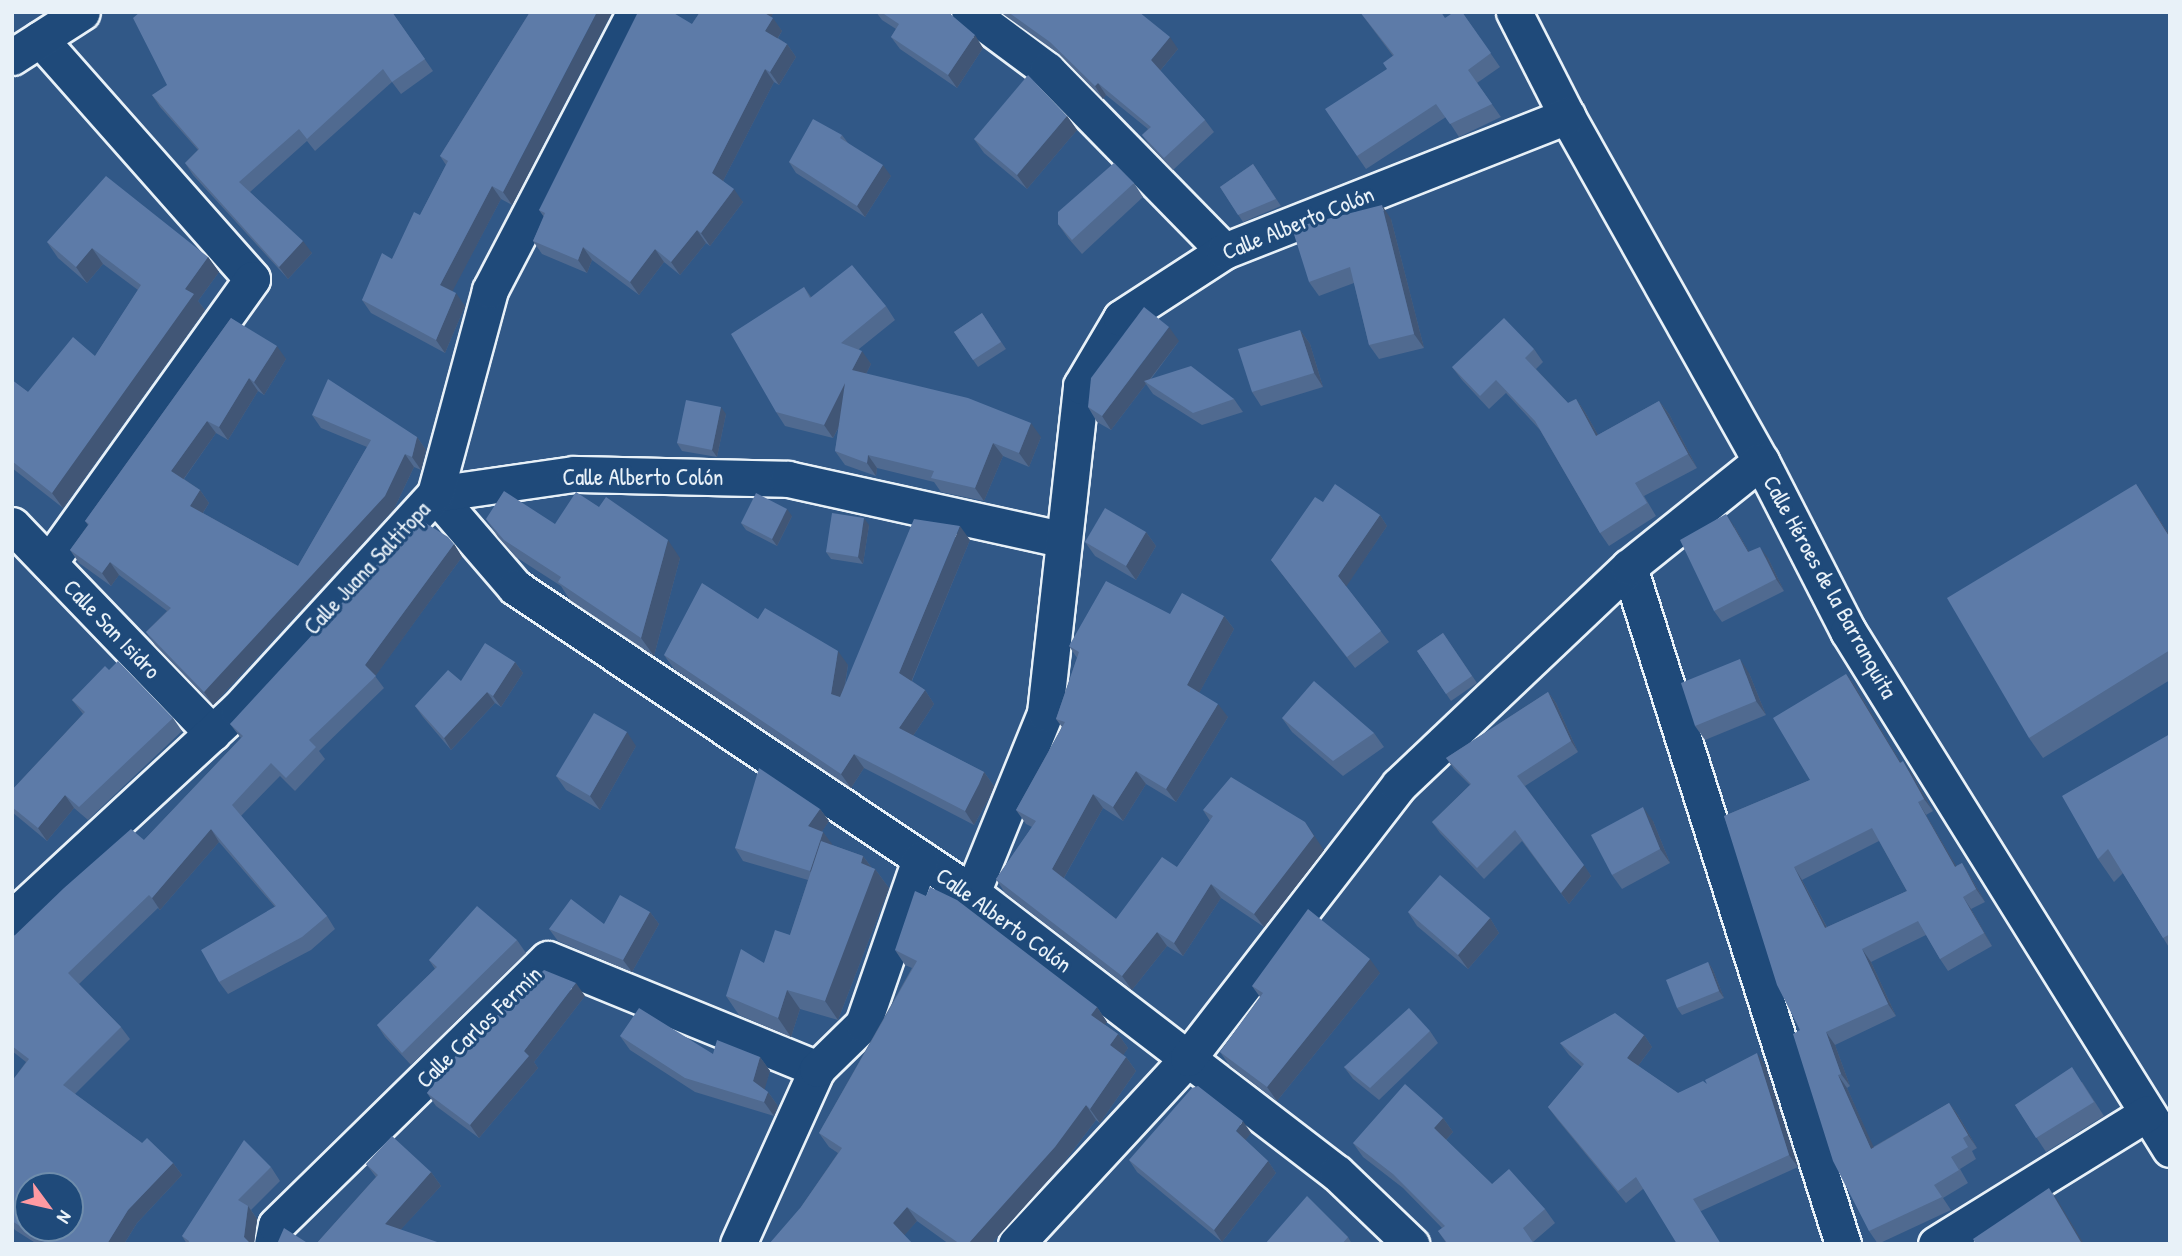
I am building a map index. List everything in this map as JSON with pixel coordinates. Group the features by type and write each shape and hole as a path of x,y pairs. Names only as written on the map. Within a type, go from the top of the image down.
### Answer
{"street":[{"path":"49,563 253,279 26,48 82,12"},
{"name":"Calle Juana Saltitopa","path":"12,918 212,733 435,494 489,290 635,12"},
{"path":"969,12 1047,70 1224,251"},
{"name":"Calle Héroes de la Barranquita","path":"1514,12 1567,116 1761,461 1848,631 2170,1149"},
{"name":"Calle Alberto Colón","path":"435,494 574,474 788,479 1062,539 1081,386 1121,318 1224,251 1567,116"},
{"path":"1017,1244 1188,1058 1398,785 1629,566 1761,461"},
{"name":"Calle Alberto Colón","path":"435,494 515,587 972,893 1337,1173 1411,1244"},
{"name":"Calle San Isidro","path":"12,525 212,733"},
{"path":"972,893 1045,713 1062,539"},
{"path":"1629,566 1843,1244"},
{"path":"738,1244 817,1069 863,1024 920,859"},
{"name":"Calle Carlos Fermín","path":"272,1244 276,1225 548,959 817,1069"},
{"path":"1936,1244 2147,1113"}],"building":[{"path":"140,12 392,12 425,59 392,82 383,69 307,139 299,129 239,182 303,241 279,267 185,163 199,149 152,95 167,85 133,18"},
{"path":"530,12 597,12 503,192 492,186 440,285 456,293 436,340 362,300 382,253 392,259 414,212 420,215 448,161 440,156"},
{"path":"638,12 672,12 692,24 700,12 763,12 773,18 765,31 787,44 770,72 765,69 712,173 734,189 701,233 697,230 671,262 655,249 630,282 583,247 578,260 533,241 545,213 539,210"},
{"path":"881,12 948,12 975,35 948,75 891,37 899,24"},
{"path":"1008,12 1139,12 1170,37 1151,60 1205,120 1164,158 1142,135 1151,127 1098,83 1095,86 1050,42"},
{"path":"1360,12 1441,12 1445,18 1454,12 1462,12 1491,53 1468,70 1492,104 1450,124 1436,104 1357,156 1325,109 1387,69 1383,63 1394,55"},
{"path":"1028,75 1067,116 1017,175 974,139"},
{"path":"813,119 842,135 840,138 883,165 857,206 789,162"},
{"path":"1114,163 1134,183 1072,240 1058,224 1058,212"},
{"path":"1253,164 1276,199 1238,215 1220,187"},
{"path":"106,176 208,257 185,289 194,294 52,493 12,461 12,380 28,392 73,337 95,356 141,285 92,248 76,267 47,242"},
{"path":"1382,205 1414,334 1369,345 1350,267 1309,282 1292,228"},
{"path":"852,265 886,306 841,343 862,351 852,370 968,398 1031,423 1019,453 993,443 975,488 931,478 934,471 868,455 867,463 835,451 845,383 824,425 776,412 731,334 804,287 810,298"},
{"path":"1144,307 1169,327 1102,416 1088,407 1091,378"},
{"path":"982,313 1001,342 973,360 954,332"},
{"path":"231,318 277,346 254,382 249,378 219,427 207,421 171,471 200,490 190,506 298,566 371,440 312,415 328,379 417,437 412,457 405,454 385,496 204,692 146,632 171,608 110,562 102,573 70,550 89,524 85,521"},
{"path":"1504,318 1534,349 1525,358 1568,403 1576,399 1596,436 1659,401 1688,454 1635,483 1647,503 1600,533 1535,421 1496,380 1480,396 1452,367"},
{"path":"1300,330 1314,373 1252,392 1238,349"},
{"path":"1191,366 1234,399 1193,413 1144,381"},
{"path":"686,400 721,407 712,450 677,443"},
{"path":"1335,484 1380,515 1338,576 1381,631 1347,657 1271,560 1315,497 1323,502"},
{"path":"2136,484 2170,538 2170,650 2029,738 1947,598"},
{"path":"504,491 555,524 576,492 599,507 606,497 668,540 641,638 558,582 561,577 504,540 486,519"},
{"path":"756,493 787,509 772,539 741,523"},
{"path":"1105,508 1146,532 1126,566 1085,542"},
{"path":"832,513 864,518 858,557 826,552"},
{"path":"1726,514 1748,552 1760,547 1776,579 1714,611 1680,540"},
{"path":"419,519 448,537 454,544 365,665 376,676 309,740 316,747 286,778 271,763 232,805 327,916 302,937 219,982 201,950 276,906 211,829 152,898 149,895 68,973 121,1027 63,1085 142,1143 147,1138 173,1163 128,1210 107,1244 48,1244 45,1242 84,1242 84,1172 14,1172 14,1222 12,1221 12,1081 29,1059 12,1046 12,938 131,829 144,840 243,736 230,724"},
{"path":"914,519 960,526 899,673 925,690 899,728 984,772 965,811 854,754 841,774 664,655 702,583 758,619 765,608 838,651 831,694 840,697"},
{"path":"1106,581 1170,614 1182,593 1224,616 1187,685 1218,704 1166,789 1136,771 1113,807 1093,794 1052,869 1116,919 1162,857 1177,867 1213,816 1203,810 1231,777 1305,822 1314,836 1254,914 1211,884 1174,943 1157,932 1122,976 996,879 1036,821 1016,810 1065,722 1056,719 1079,652 1069,646"},
{"path":"1443,633 1472,676 1446,694 1417,651"},
{"path":"485,643 515,662 493,696 487,692 444,738 415,706 448,670 461,681"},
{"path":"1740,659 1756,701 1695,726 1681,683"},
{"path":"118,661 173,718 79,807 65,795 38,828 12,807 12,790 85,712 72,700 105,666 109,670"},
{"path":"1846,674 1900,763 1903,761 1924,799 1918,802 1955,867 1962,863 1976,889 1963,897 1984,933 1940,959 1918,921 1862,949 1888,1004 1826,1032 1841,1074 1838,1075 1871,1149 1949,1103 1968,1135 1963,1138 1968,1147 1951,1157 1959,1170 1934,1185 1942,1197 1869,1231 1833,1161 1793,1034 1800,1030 1777,985 1724,816 1810,780 1773,718","holes":["1872,828 1907,891 1825,928 1794,867"]},
{"path":"1314,681 1374,733 1333,761 1282,718"},
{"path":"1548,692 1571,741 1517,776 1584,865 1561,893 1515,830 1477,868 1432,822 1471,784 1446,758"},
{"path":"594,713 627,732 590,796 556,776"},
{"path":"2170,734 2170,934 2163,938 2108,849 2098,859 2062,796"},
{"path":"759,768 820,809 808,826 823,832 810,871 735,848"},
{"path":"1643,807 1660,849 1612,875 1591,835"},
{"path":"821,841 863,856 861,863 875,869 825,1001 787,990 778,1018 726,996 741,949 764,963 775,930 790,935"},
{"path":"1440,875 1490,918 1458,955 1408,912"},
{"path":"930,887 957,900 1097,1007 1091,1015 1118,1034 1110,1045 1126,1057 1090,1109 1086,1105 1055,1147 968,1244 960,1244 907,1207 893,1223 913,1244 769,1244 801,1207 842,1148 819,1133 917,961 895,950 915,891 926,896"},
{"path":"620,895 650,912 623,960 549,929 571,899 604,924"},
{"path":"477,906 517,940 402,1053 377,1025 437,967 429,960"},
{"path":"1308,909 1370,959 1267,1087 1220,1052 1263,993 1252,986"},
{"path":"1708,962 1719,991 1677,1008 1666,980"},
{"path":"544,970 576,983 524,1051 529,1056 470,1125 427,1093 433,1085 429,1082"},
{"path":"639,1008 713,1054 717,1040 760,1057 753,1081 768,1092 764,1102 685,1078 620,1036"},
{"path":"1409,1008 1430,1031 1370,1088 1344,1067"},
{"path":"1615,1013 1644,1035 1627,1058 1678,1093 1703,1081 1707,1084 1705,1080 1757,1053 1789,1155 1693,1199 1721,1244 1677,1244 1636,1177 1618,1191 1548,1107 1584,1064 1560,1043"},
{"path":"2072,1067 2094,1102 2036,1138 2015,1105"},
{"path":"1405,1084 1443,1118 1434,1128 1492,1184 1509,1169 1545,1209 1523,1228 1534,1244 1448,1244 1438,1231 1445,1226 1393,1174 1353,1143"},
{"path":"1198,1086 1243,1121 1236,1131 1268,1161 1214,1230 1129,1160 1192,1088"},
{"path":"392,1136 431,1172 385,1224 443,1244 316,1244 378,1175 366,1164"},
{"path":"244,1140 271,1167 238,1200 248,1206 244,1237 251,1244 188,1244 189,1241 182,1236"},
{"path":"2049,1188 2082,1244 1976,1244 1973,1239"},
{"path":"1307,1196 1348,1237 1342,1244 1265,1244"},
{"path":"284,1228 309,1244 277,1244"}]}
